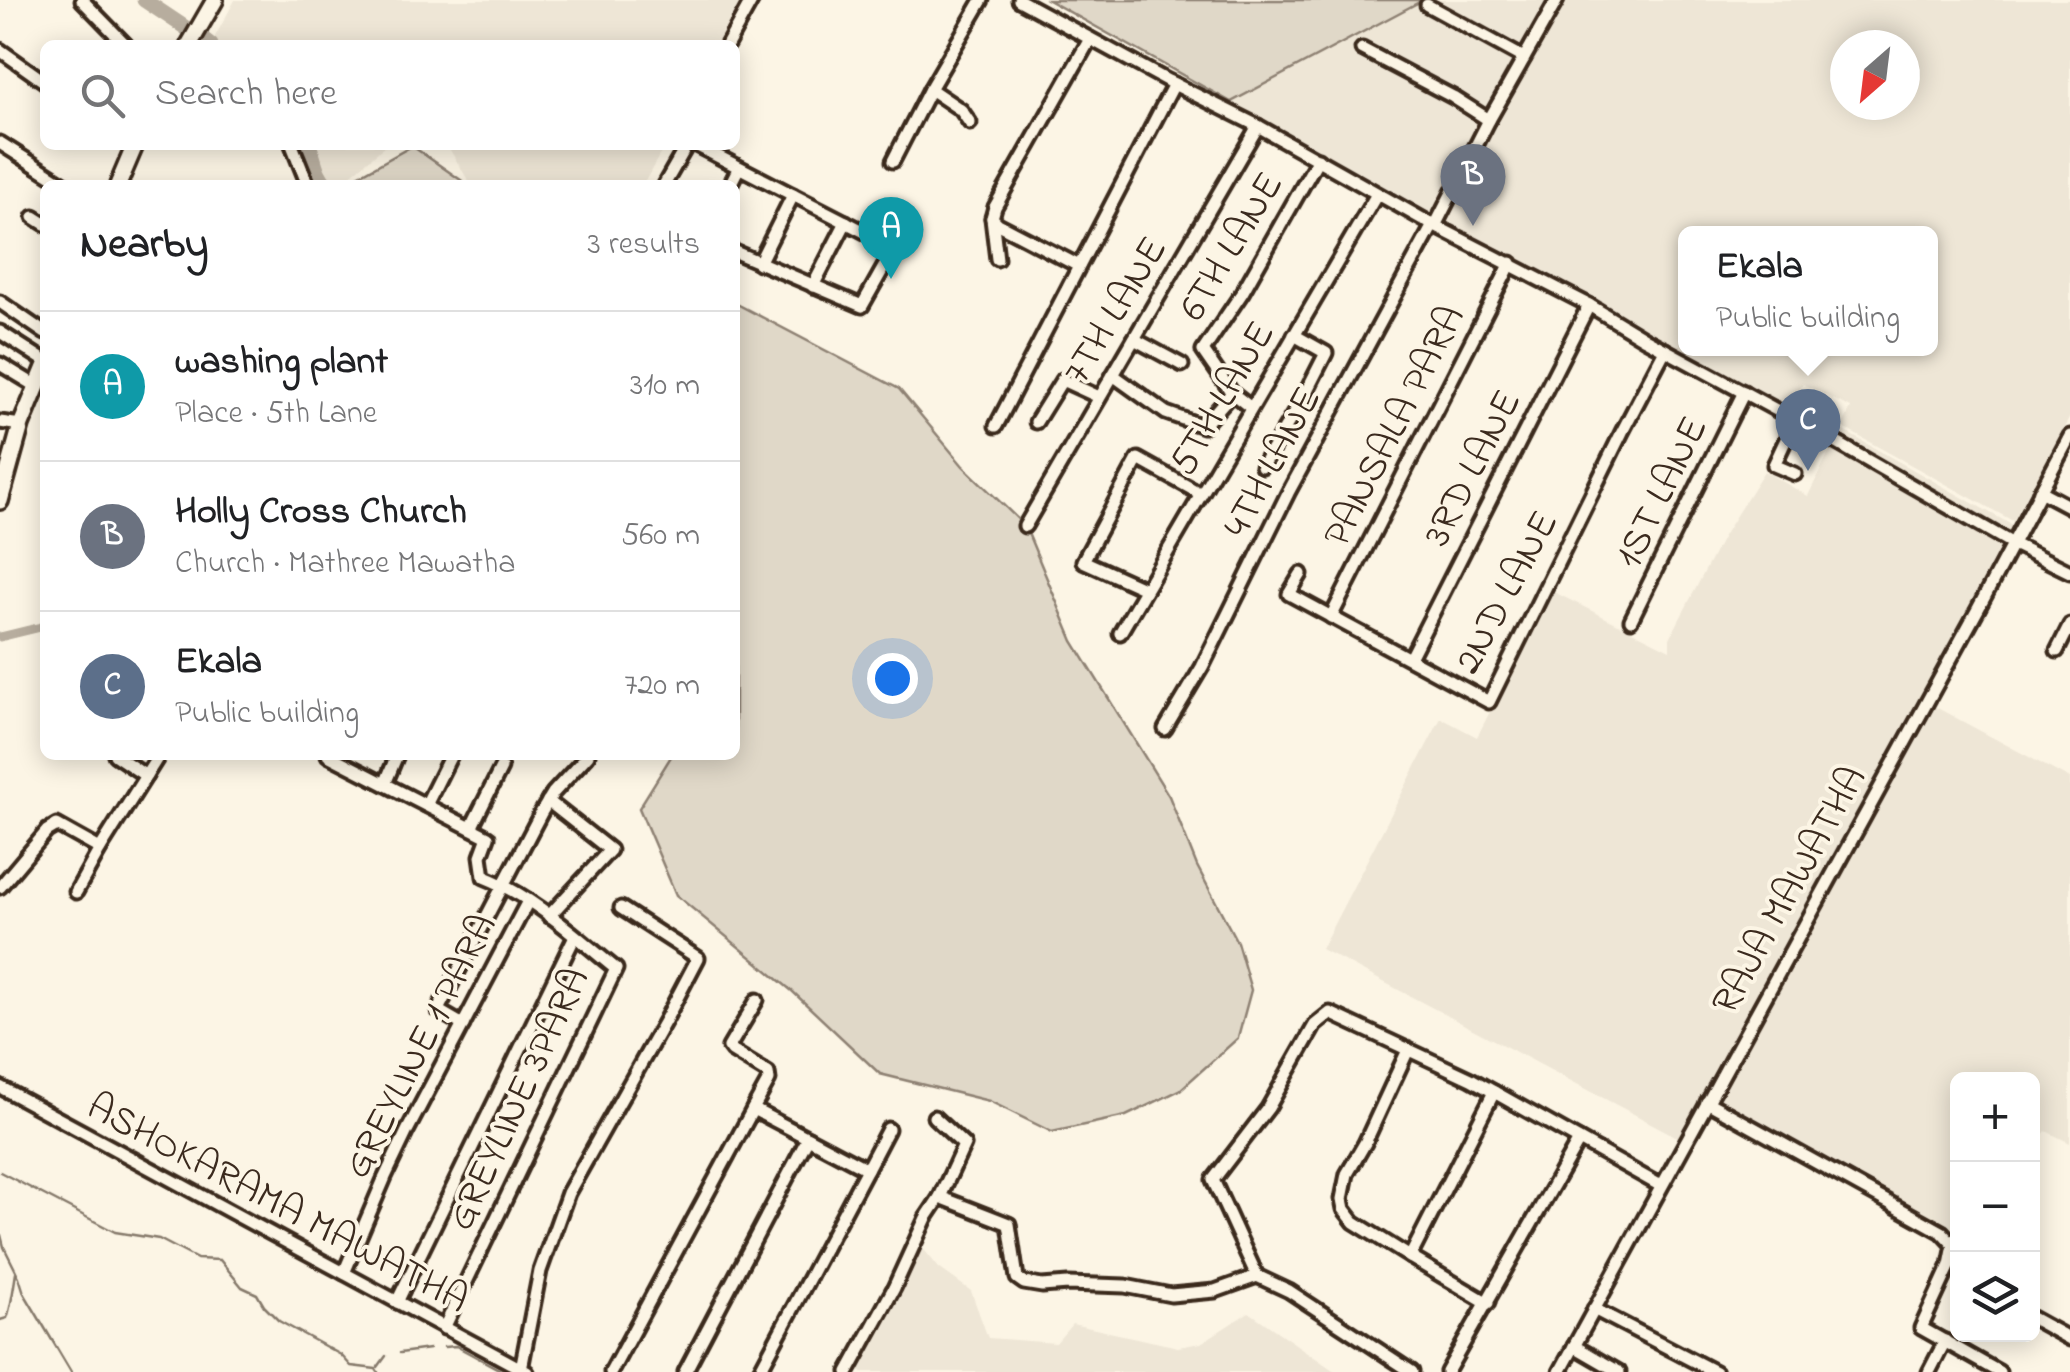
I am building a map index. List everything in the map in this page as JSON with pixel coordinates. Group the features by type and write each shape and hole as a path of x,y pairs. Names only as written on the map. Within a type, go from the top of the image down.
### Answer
{"main road":[{"path":"197,40 215,0"},
{"path":"120,180 134,150"},
{"path":"1,496 22,425 38,398"}],"street":[{"path":"82,0 121,40"},
{"path":"729,40 752,0"},
{"path":"893,161 982,0"},
{"path":"1019,0 1589,305 2013,544 2070,572"},
{"name":"4TH LANE","path":"1165,729 1202,667 1298,476 1557,0"},
{"path":"1427,5 1524,58"},
{"path":"997,259 992,218 995,207 1090,39"},
{"path":"1362,49 1489,120"},
{"path":"0,50 40,78"},
{"path":"996,426 1174,84"},
{"path":"930,89 961,110 970,123"},
{"name":"7TH LANE","path":"1025,526 1258,126"},
{"path":"0,143 58,180"},
{"path":"294,150 306,180"},
{"path":"667,180 684,150"},
{"path":"705,150 894,247 862,306 740,254"},
{"name":"6TH LANE","path":"1251,408 1232,393 1203,351 1242,293 1318,159"},
{"path":"732,180 738,168"},
{"name":"5TH LANE","path":"1120,633 1378,194"},
{"path":"759,262 793,195"},
{"path":"992,218 1080,266"},
{"path":"813,286 846,222"},
{"name":"PANSALA PARA","path":"1331,616 1511,263"},
{"path":"0,302 40,330"},
{"name":"3RD LANE","path":"1410,658 1589,305"},
{"path":"0,332 40,360"},
{"path":"1262,466 1326,352 1294,335"},
{"path":"1134,339 1182,365"},
{"name":"2ND LANE","path":"1301,574 1289,594 1489,702 1665,350"},
{"path":"0,364 38,398"},
{"path":"1112,375 1166,412 1204,426 1232,393"},
{"path":"1036,422 1062,380 1099,398"},
{"name":"1ST LANE","path":"1631,620 1744,392"},
{"path":"1795,420 1774,465 1795,474"},
{"path":"0,422 22,425"},
{"name":"RAJA MAWATHA","path":"1560,1372 2069,441"},
{"path":"1145,590 1084,562 1138,460 1200,494"},
{"path":"2040,491 2070,507"},
{"path":"2057,651 2070,625"},
{"path":"122,760 146,776"},
{"path":"76,892 155,760"},
{"path":"341,760 471,828 500,768"},
{"path":"385,784 395,760"},
{"path":"426,805 448,760"},
{"path":"463,1025 439,1010 548,801 583,760"},
{"path":"548,801 610,850 549,916"},
{"path":"0,887 47,830 57,825 100,849"},
{"name":"GREYLINE 3PARA","path":"444,1328 616,969 528,901 484,877 481,856 488,836 471,828"},
{"name":"GREYLINE 1 PARA","path":"344,1274 385,1177 528,901"},
{"path":"524,1370 540,1271 568,1193 698,958 621,908"},
{"path":"397,1302 575,936"},
{"path":"611,1372 770,1080 768,1073 729,1047 756,1000"},
{"path":"1412,1372 1290,1291 1257,1276 1212,1180 1268,1108 1315,1024 1330,1012 1494,1092 1661,1186"},
{"path":"1408,1050 1365,1143 1346,1174 1342,1199 1346,1214 1488,1303"},
{"name":"ASHOKARAMA MAWATHA","path":"0,1087 524,1370"},
{"path":"1410,1256 1494,1092"},
{"path":"1707,1102 1942,1232 1954,1245 1954,1252"},
{"path":"753,1109 867,1169"},
{"path":"848,1372 964,1145 934,1117"},
{"path":"760,1372 888,1128"},
{"path":"685,1372 808,1138"},
{"path":"1447,1372 1578,1140"},
{"path":"940,1197 1009,1224 1017,1278 1024,1282 1042,1286 1125,1286 1171,1296 1215,1291 1257,1276"},
{"path":"1950,1278 1921,1328 2000,1372"},
{"path":"1594,1308 1715,1372"},
{"path":"2040,1322 2070,1339"},
{"path":"1928,1372 1945,1342"},
{"path":"1574,1346 1619,1372"}],"shaded area":[{"path":"235,0 748,0 725,40 213,40"},
{"path":"1048,0 1423,0 1231,102"},
{"path":"1423,0 2070,0 2070,417 2013,521 1842,427 1851,408 1803,384 1787,412 1687,356 1938,356 1938,226 1678,226 1678,351 1231,102"},
{"path":"316,150 380,150 345,180 328,180"},
{"path":"405,150 418,150 461,180 351,180"},
{"path":"450,150 662,150 646,180 468,180"},
{"path":"740,306 899,389 963,466 1025,526 1073,641 1169,796 1197,866 1237,942 1251,990 1238,1038 1180,1090 1126,1116 1052,1132 989,1101 880,1074 792,991 676,895 639,808 669,760 740,760"},
{"path":"1844,431 2012,525 2006,534 1841,440"},
{"path":"1831,448 2003,541 1809,910 1681,1139 1321,949 1441,718 1477,737 1552,591 1670,650 1670,638 1723,536 1764,471 1808,496"},
{"path":"1928,703 2070,779 2070,1143 2046,1131 2040,1138 2040,1072 1950,1072 1950,1226 1716,1103"},
{"path":"921,1246 939,1268 971,1291 988,1338 1056,1343 1072,1324 1178,1347 1201,1343 1249,1312 1336,1372 852,1372"}],"waterway":[{"path":"144,0 189,30"},
{"path":"311,150 324,180"},
{"path":"0,637 40,627"},
{"path":"0,1172 115,1232 159,1239 197,1259 220,1260 279,1321 341,1355 351,1366 378,1372"},
{"path":"0,1231 24,1293 71,1372"},
{"path":"0,1320 7,1318 16,1273"},
{"path":"444,1347 456,1346 504,1372"},
{"path":"400,1353 429,1349"},
{"path":"378,1367 386,1356"}],"place":[{"name":"Holly Cross Church","path":"1473,226"},
{"name":"washing plant","path":"891,279"},
{"name":"Ekala","path":"1808,471"}]}
